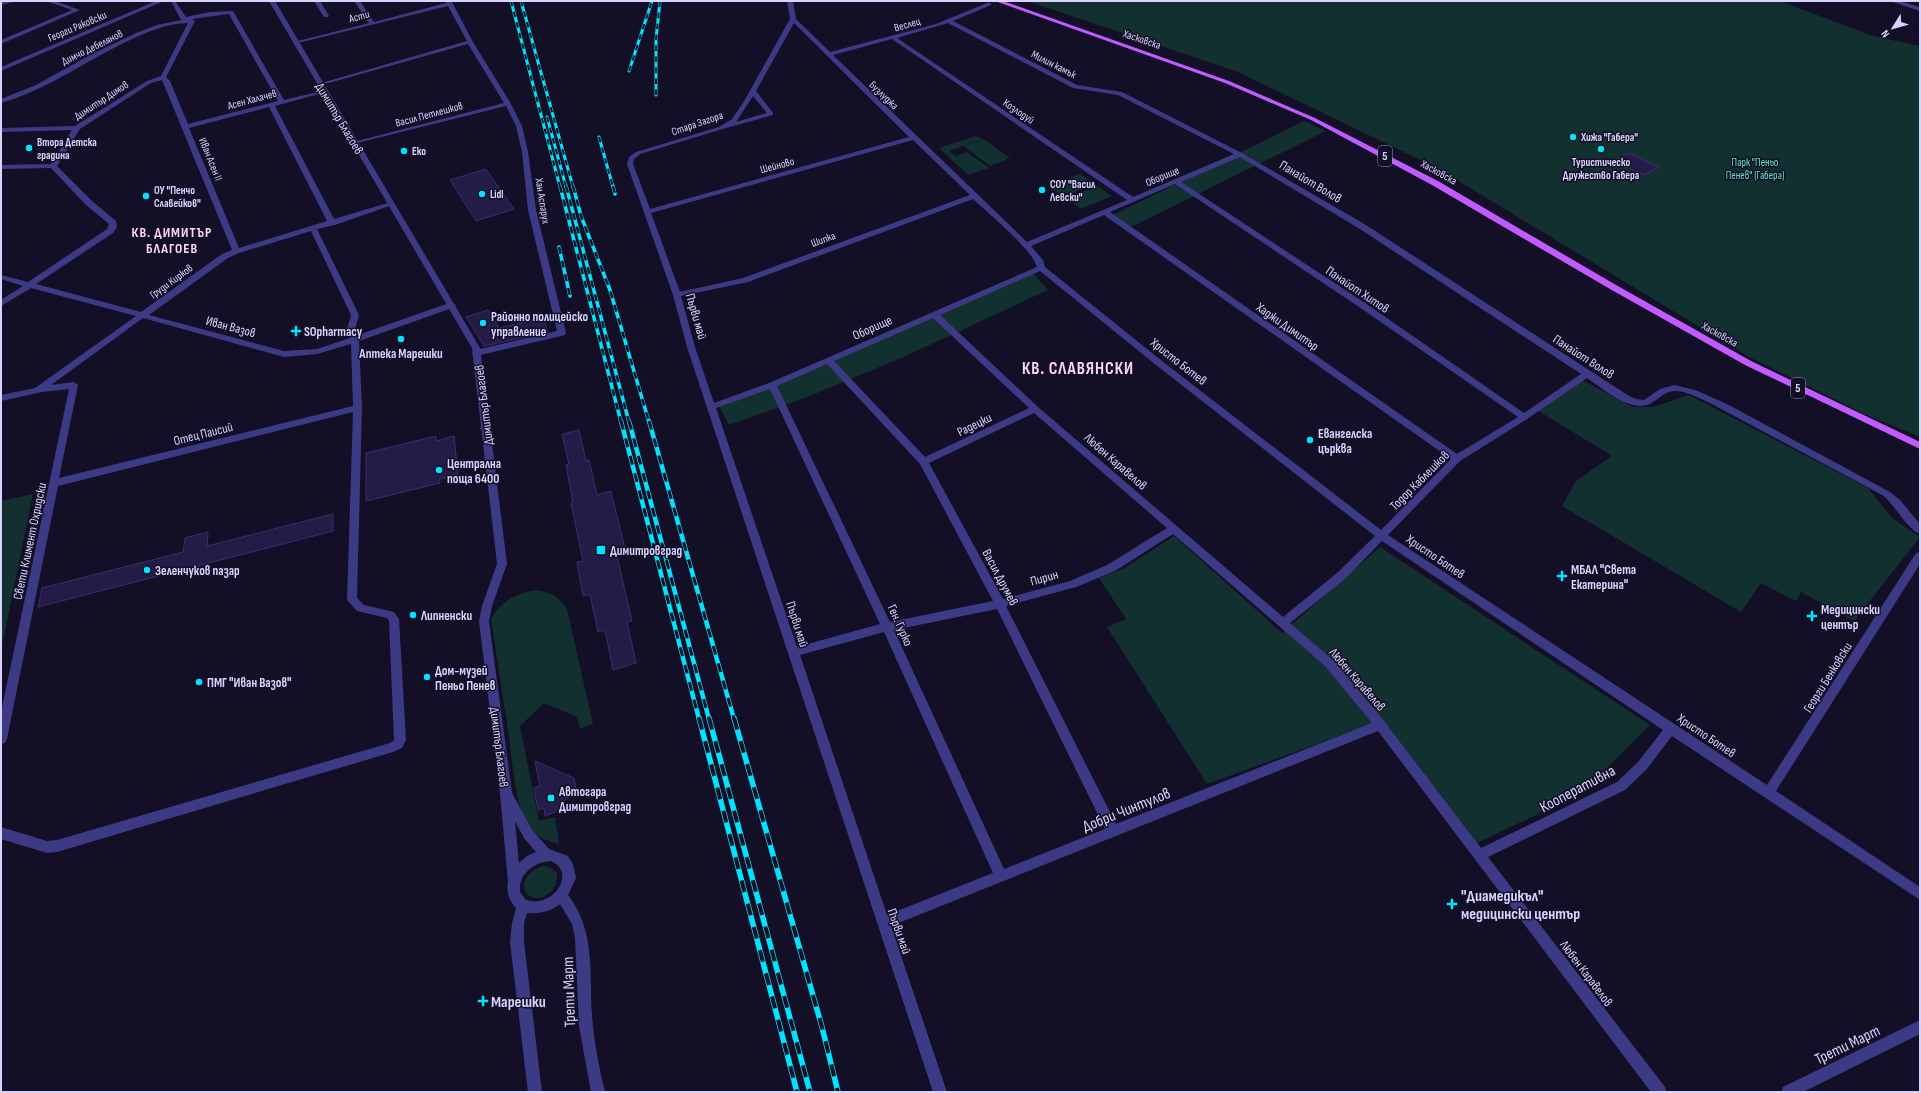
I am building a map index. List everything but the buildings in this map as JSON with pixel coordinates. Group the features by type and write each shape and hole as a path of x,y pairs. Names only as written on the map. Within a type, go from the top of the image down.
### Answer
{"main road":[{"name":"Хасковска","path":"998,1 1228,82 1327,126 1441,186 1703,338 1847,412 1920,446"},
{"name":"Хасковска","path":"1847,412 1920,441"}],"street":[{"path":"1,4 14,1"},
{"path":"1,42 77,10 49,1"},
{"name":"Георги Раковски","path":"1,69 160,1"},
{"name":"Димитър Благоев","path":"272,1 476,348 502,564 500,573 486,605 484,621 506,793 514,881"},
{"path":"317,1 326,16"},
{"path":"357,1 372,23"},
{"path":"790,1 794,19"},
{"path":"1893,1 1920,9"},
{"path":"163,77 176,50 193,24 192,21 184,20 173,2"},
{"name":"Асти","path":"296,43 449,3"},
{"name":"Хан Аспарух","path":"449,3 470,42 508,104 519,126 525,152 532,210 562,333 476,353"},
{"name":"Веслец","path":"828,54 894,38 949,21 989,4"},
{"name":"Димчо Дебелянов","path":"1,101 36,86 85,60 156,26 210,14 231,12 282,102"},
{"name":"Бузлуджа","path":"794,19 974,196"},
{"name":"Стара Загора","path":"630,164 630,158 638,152 721,128 734,120 753,91 794,19"},
{"name":"Милин камък","path":"949,21 1075,87 1120,93 1240,154"},
{"name":"Козлодуй","path":"894,38 1132,200"},
{"path":"322,88 470,42"},
{"name":"Иван Асен II","path":"163,77 186,127 236,251"},
{"name":"Димитър Димов","path":"53,166 77,128 149,82 163,77"},
{"name":"Асен Халачев","path":"186,127 272,105 322,88"},
{"path":"721,128 771,114 753,91"},
{"name":"Васил Петлешков","path":"355,143 508,104"},
{"path":"272,105 332,223"},
{"path":"1,130 77,128"},
{"name":"Шейново","path":"646,212 914,138"},
{"name":"Оборище","path":"1026,245 1240,154"},
{"name":"Панайот Волов","path":"1240,154 1356,224 1618,394 1640,403 1647,402 1662,390 1680,389 1696,394 1887,494 1897,501 1910,522 1920,530"},
{"name":"Първи май","path":"630,164 677,295 792,653 940,1092"},
{"path":"1,167 53,166 88,203 113,223 113,227 110,231 1,304"},
{"name":"Панайот Хитов","path":"1176,182 1365,307 1524,417"},
{"name":"Христо Ботев","path":"974,196 1026,245 1039,260 1041,268 1158,363 1382,536 1769,792 1920,894"},
{"name":"Шипка","path":"677,295 745,280 974,196"},
{"name":"Груди Кирков","path":"1,398 38,390 213,264 236,251 391,204"},
{"name":"Хаджи Димитър","path":"1105,212 1457,459"},
{"path":"1,833 51,848 398,744 400,740 394,619 390,615 361,608 352,600 358,408 355,339 351,329 355,315 313,228"},
{"name":"Оборище","path":"712,407 772,385 1041,268"},
{"name":"Иван Вазов","path":"1,277 142,316 290,354 309,354 452,305"},
{"name":"Любен Каравелов","path":"934,314 1035,409 1328,662 1380,725 1660,1092"},
{"name":"Васил Друмев","path":"828,360 924,462 1000,604 1113,832"},
{"name":"Тодор Каблешков","path":"1282,623 1340,576 1382,536 1457,459 1524,417 1587,374"},
{"name":"Свети Климент Охридски","path":"1,739 74,385 38,390"},
{"name":"Ген. Гурко","path":"772,385 887,627 1001,877"},
{"name":"Отец Паисий","path":"55,482 358,408"},
{"name":"Радецки","path":"924,462 1035,409"},
{"name":"Пирин","path":"792,653 887,627 1000,604 1072,584 1111,568 1173,529"},
{"name":"Георги Бенковски","path":"1769,792 1920,556"},
{"name":"Добри Чинтулов","path":"883,923 1380,725"},
{"name":"Кооперативна","path":"1480,855 1621,786 1641,769 1671,728"},
{"path":"506,793 528,834 546,855"},
{"path":"546,855 560,858 568,868 569,882 554,902 542,907 534,908 523,906 516,899 513,889 514,881 526,863 546,855"},
{"name":"Трети Март","path":"560,896 572,908 577,917 582,938 585,1022 598,1092"},
{"path":"523,906 518,923 517,942 535,1092"},
{"name":"Трети Март","path":"1788,1092 1920,1027"}],"green space":[{"name":"Парк \"Пеньо Пенев\" (Габера)","path":"1027,1 1780,1 1873,36 1920,46 1920,437 1862,413 1749,357 1437,168 1238,72"},
{"path":"1304,121 1326,131 1131,227 1113,215"},
{"path":"976,136 982,139 949,151 956,156 967,152 989,168 968,175 939,148"},
{"path":"984,139 1010,158 990,166 964,146"},
{"path":"1080,174 1095,184 1063,197 1049,186"},
{"path":"1097,186 1112,196 1081,209 1066,198"},
{"path":"1032,272 1048,290 908,355 810,396 729,425 718,404 868,343"},
{"path":"1580,379 1633,407 1653,407 1689,395 1868,488 1892,518 1920,537 1854,621 1801,592 1796,601 1761,583 1741,612 1562,506 1576,481 1612,456 1537,410"},
{"path":"33,494 1,650 1,501"},
{"path":"1174,536 1282,633 1380,547 1650,725 1600,775 1534,816 1477,843 1383,720 1207,784 1107,627 1126,619 1099,578 1123,569"},
{"path":"536,590 546,592 554,596 561,601 567,609 593,724 580,729 577,717 544,703 520,726 539,821 555,817 559,844 536,835 525,821 521,811 515,785 491,619 500,607 510,599 522,593"},
{"path":"544,866 549,867 556,872 557,879 555,886 546,896 534,898 528,895 524,889 525,881 532,871"}],"railway":[{"path":"511,1 560,187"},
{"path":"521,1 573,187"},
{"path":"629,71 652,1"},
{"path":"656,95 656,39 660,1"},
{"path":"547,117 566,187"},
{"path":"599,137 613,187"},
{"path":"560,186 621,422"},
{"path":"566,186 629,422"},
{"path":"573,186 581,216 610,290 649,422"},
{"path":"613,186 615,194"},
{"path":"559,247 570,296"},
{"path":"621,421 699,719"},
{"path":"629,421 709,719"},
{"path":"649,421 734,719"},
{"path":"699,718 797,1092"},
{"path":"709,718 810,1092"},
{"path":"734,718 822,1027 838,1092"}],"place":[{"name":"Хижа \"Габера\"","path":"1573,137"},
{"name":"Втора Детска градина","path":"29,148"},
{"name":"Туристическо Дружество Габера","path":"1601,149"},
{"name":"Еко","path":"404,151"},
{"name":"СОУ \"Васил Левски\"","path":"1042,190"},
{"name":"Lidl","path":"482,194"},
{"name":"ОУ \"Пенчо Славейков\"","path":"146,196"},
{"name":"Районно полицейско управление","path":"483,323"},
{"name":"SOpharmacy","path":"296,331"},
{"name":"Аптека Марешки","path":"401,339"},
{"name":"Евангелска църква","path":"1310,440"},
{"name":"Централна поща 6400","path":"439,470"},
{"name":"Димитровград","path":"601,550"},
{"name":"Зеленчуков пазар","path":"147,570"},
{"name":"МБАЛ \"Света Екатерина\"","path":"1562,576"},
{"name":"Липненски","path":"413,615"},
{"name":"Медицински център","path":"1812,616"},
{"name":"Дом-музей Пеньо Пенев","path":"427,677"},
{"name":"ПМГ \"Иван Вазов\"","path":"199,682"},
{"name":"Автогара Димитровград","path":"551,798"},
{"name":"\"Диамедикъл\" медицински център","path":"1452,904"},
{"name":"Марешки","path":"483,1001"}],"district":[{"name":"КВ. ДИМИТЪР БЛАГОЕВ","path":"172,240"},
{"name":"КВ. СЛАВЯНСКИ","path":"1078,368"}]}
